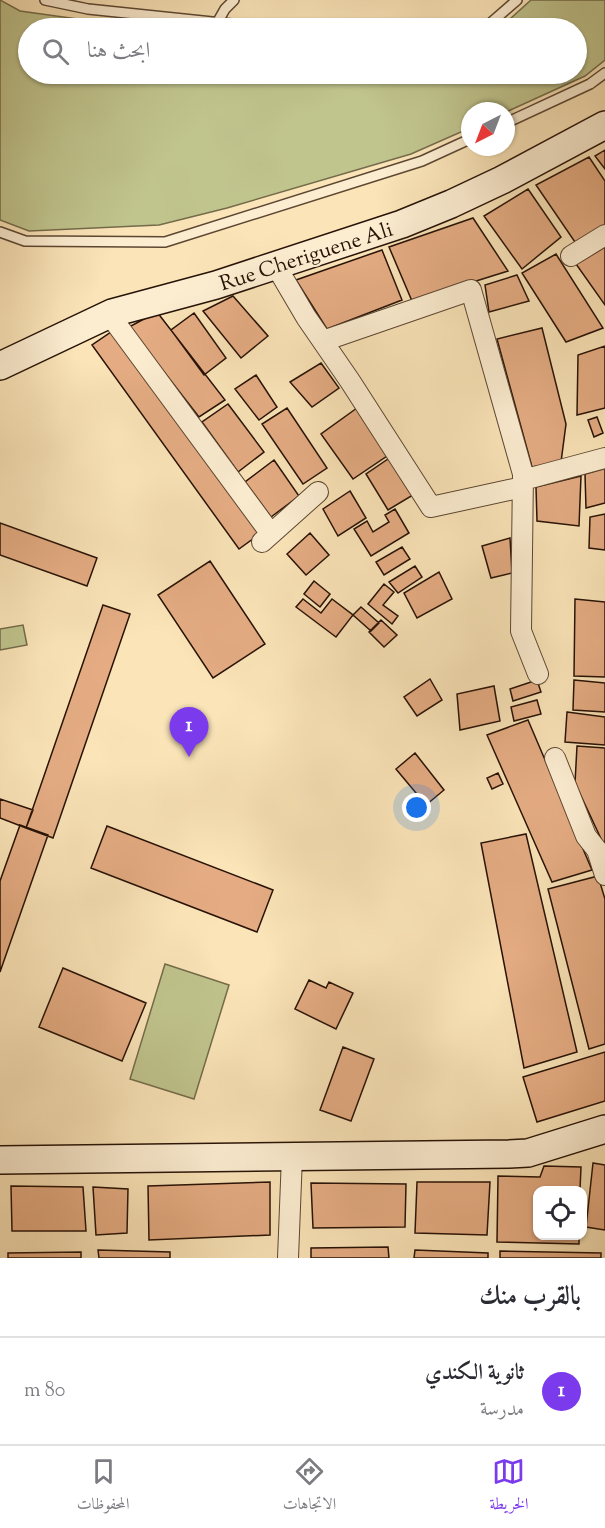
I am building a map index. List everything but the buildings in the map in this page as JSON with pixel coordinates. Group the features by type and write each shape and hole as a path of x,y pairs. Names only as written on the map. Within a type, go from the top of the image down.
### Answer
{"main road":[{"name":"Rue Cheriguene Ali","path":"0,366 109,314 216,285 402,224 451,204 511,175 605,125"},
{"path":"0,1160 518,1153 605,1129"}],"street":[{"path":"571,256 605,235"},
{"path":"276,266 306,317 431,507 523,484 605,458"},
{"path":"322,341 471,290 523,474 522,631 538,674"},
{"path":"109,314 266,538 318,492"},
{"path":"555,758 586,836 601,849 605,875"},
{"path":"288,1258 292,1156"}],"lane":[{"path":"45,0 88,9 171,18"},
{"path":"220,18 234,0"},
{"path":"497,18 518,0"},
{"path":"515,119 590,84 605,73"},
{"path":"0,232 25,241 165,242 422,161 461,143"}],"green space":[{"path":"0,0 20,11 70,18 18,18 18,84 567,84 515,108 515,102 461,102 461,132 411,154 227,208 159,225 29,231 0,220"},
{"path":"531,0 605,0 605,60 587,74 587,18 511,18"},
{"path":"23,625 27,645 0,650 0,629"},
{"path":"165,964 229,985 194,1099 130,1079"}],"place":[{"name":"ثانوية الكندي","path":"189,757"}]}
